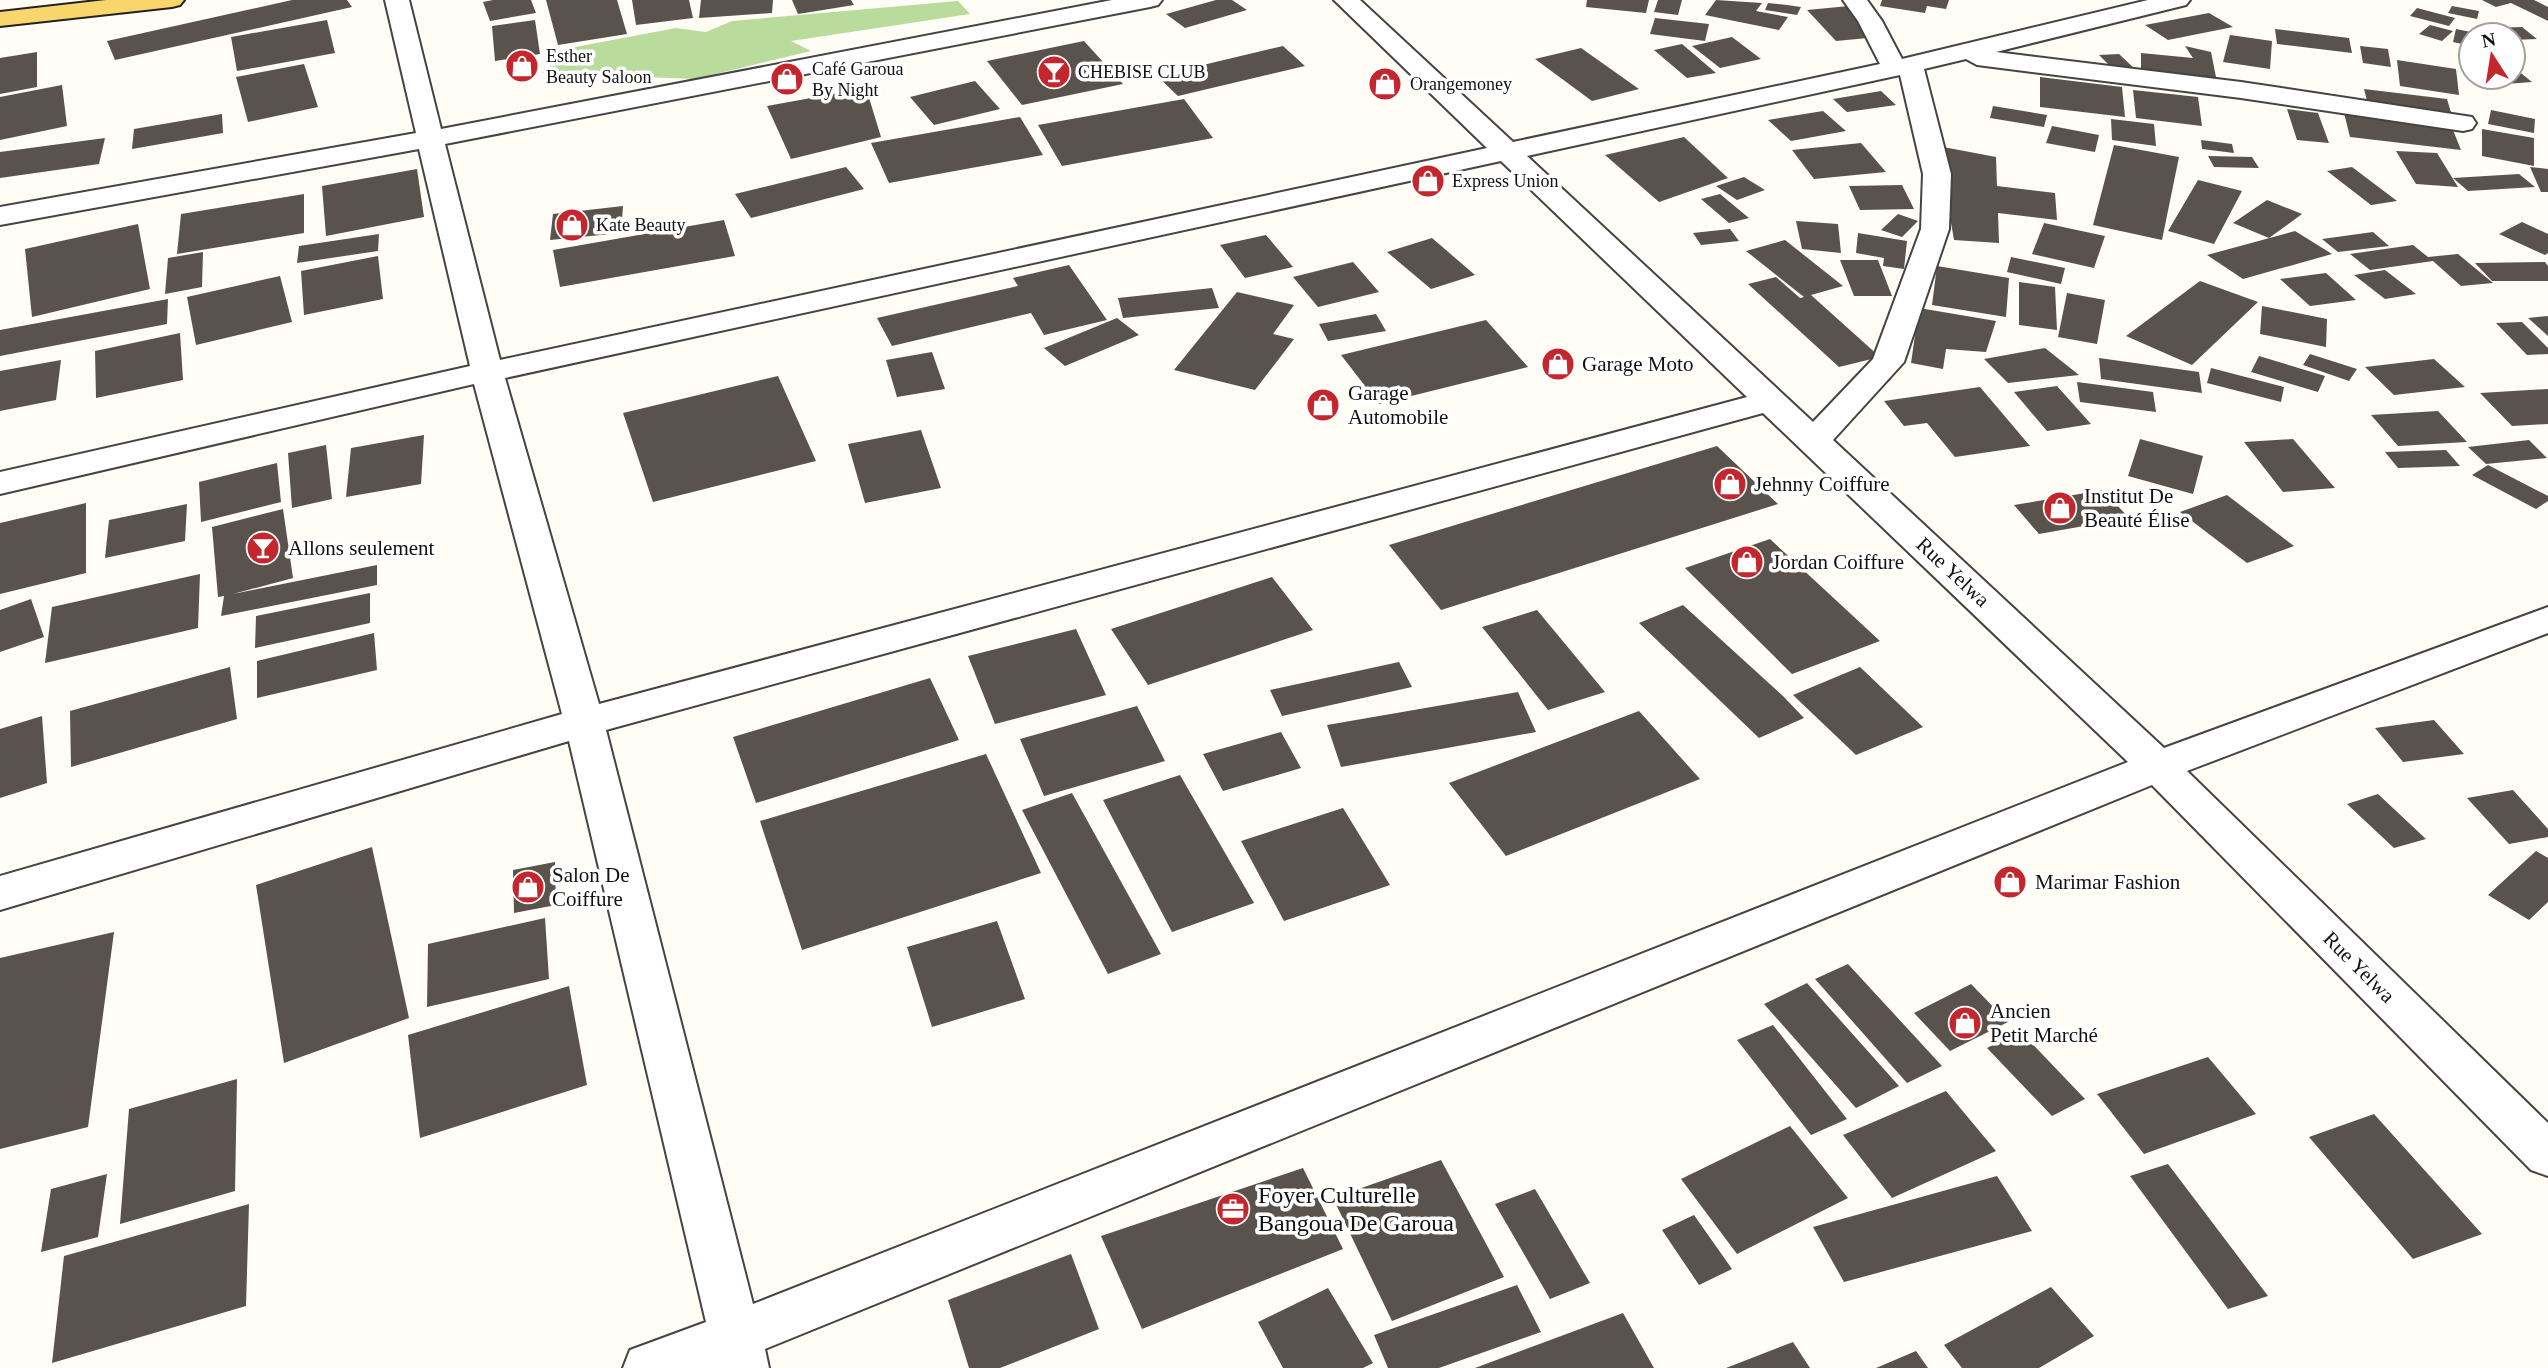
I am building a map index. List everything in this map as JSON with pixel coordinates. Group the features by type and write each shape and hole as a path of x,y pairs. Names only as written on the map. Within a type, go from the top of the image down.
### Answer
{"main road":[{"path":"0,3 30,0"},
{"path":"0,19 172,0"}],"street":[{"path":"397,0 487,372 584,722 739,1352"},
{"path":"0,216 429,139 1150,0"},
{"name":"Rue Yelwa","path":"1346,0 2158,766 2548,1155"},
{"path":"1814,440 1888,362 1935,229 1937,174 1903,67 1855,0"},
{"path":"0,483 487,372 1903,67 2178,0"},
{"path":"1954,55 2241,90 2463,124"},
{"path":"0,893 584,722 1769,401"},
{"path":"649,1368 739,1352 2158,766 2548,619"}],"green space":[{"path":"958,1 970,14 791,41 811,51 695,79 542,73 570,48 676,28 706,32 732,21"}],"building":[{"path":"292,0 347,0 352,7 115,60 107,41"},
{"path":"531,0 536,13 490,21 483,2"},
{"path":"546,0 617,0 627,34 558,45"},
{"path":"632,0 689,0 693,18 636,25"},
{"path":"701,0 773,0 772,13 699,18"},
{"path":"792,0 851,0 854,5 798,14"},
{"path":"1216,0 1232,0 1247,10 1185,28 1166,14"},
{"path":"1587,0 1649,0 1646,13 1586,7"},
{"path":"1658,0 1682,0 1678,15 1654,12"},
{"path":"1716,0 1762,3 1756,11 1788,17 1779,30 1705,15"},
{"path":"1882,0 1949,0 1946,9 1927,6 1925,13 1880,6"},
{"path":"2482,0 2534,0 2548,7 2548,21 2511,3 2496,7"},
{"path":"1768,3 1801,7 1797,15 1765,10"},
{"path":"1849,6 1878,37 1836,41 1807,10"},
{"path":"2452,6 2479,11 2477,19 2448,13"},
{"path":"2417,8 2455,18 2449,26 2410,16"},
{"path":"2209,13 2233,27 2168,40 2145,25"},
{"path":"1655,18 1709,24 1705,41 1650,34"},
{"path":"327,20 335,53 237,71 231,37"},
{"path":"535,20 540,54 495,61 492,26"},
{"path":"2430,25 2453,31 2442,41 2419,34"},
{"path":"2275,29 2349,38 2352,53 2277,44"},
{"path":"2456,29 2457,29 2457,43 2453,42"},
{"path":"2527,31 2537,39 2527,39"},
{"path":"2230,35 2272,41 2270,69 2223,62"},
{"path":"1732,37 1761,59 1720,68 1692,46"},
{"name":"CHEBISE CLUB","path":"1084,41 1123,84 1022,105 987,61"},
{"path":"1682,44 1716,73 1687,78 1654,50"},
{"path":"1283,46 1305,66 1178,96 1157,76"},
{"path":"2185,46 2211,52 2217,82 2141,69 2141,53 2193,58"},
{"path":"2360,46 2388,49 2391,67 2363,63"},
{"path":"1581,48 1639,89 1592,101 1535,59"},
{"path":"37,52 37,87 0,94 0,58"},
{"path":"2119,54 2137,71 2116,72 2099,55"},
{"path":"2397,60 2456,69 2459,95 2400,86"},
{"path":"304,64 318,107 248,122 236,77"},
{"path":"2040,77 2122,87 2125,117 2040,107"},
{"path":"975,81 1000,109 934,125 910,97"},
{"path":"62,85 67,126 0,140 0,97"},
{"path":"866,88 881,137 791,159 767,106"},
{"path":"2364,89 2447,99 2453,119 2369,108"},
{"path":"2133,90 2198,97 2202,126 2136,118"},
{"path":"1881,91 1896,105 1847,112 1833,99"},
{"path":"1184,99 1213,138 1062,166 1038,125"},
{"path":"1993,106 2047,115 2044,127 1990,118"},
{"path":"2287,109 2318,113 2329,143 2297,140"},
{"path":"2491,110 2535,119 2534,133 2488,124"},
{"path":"1823,111 1846,131 1791,141 1768,120"},
{"path":"2344,113 2451,125 2461,150 2350,137"},
{"path":"222,114 223,133 132,149 134,129"},
{"path":"1020,117 1043,155 889,183 871,143"},
{"path":"2111,119 2154,124 2156,146 2112,140"},
{"path":"2052,126 2099,135 2095,152 2046,143"},
{"path":"2482,129 2534,138 2534,166 2482,156"},
{"path":"1684,137 1728,178 1659,202 1605,155"},
{"path":"105,138 99,164 0,178 0,152"},
{"path":"2201,140 2232,144 2234,153 2202,149"},
{"path":"1861,143 1886,172 1814,179 1792,150"},
{"path":"2114,145 2179,157 2162,240 2093,225"},
{"path":"1938,146 1996,157 1997,186 2055,193 2057,220 1998,213 1999,243 1954,240"},
{"path":"2396,151 2437,153 2458,187 2416,184"},
{"path":"2208,156 2252,157 2259,168 2214,167"},
{"path":"846,167 864,189 751,218 735,194"},
{"path":"2352,167 2397,201 2371,205 2327,171"},
{"path":"2530,167 2548,169 2548,192 2541,192"},
{"path":"417,169 424,217 326,236 322,186"},
{"path":"2519,174 2535,187 2468,191 2453,178"},
{"path":"1744,177 1765,190 1737,200 1716,186"},
{"path":"2198,180 2242,191 2214,244 2168,231"},
{"path":"1902,185 1914,209 1860,210 1849,186"},
{"path":"304,194 304,233 177,254 181,214"},
{"path":"1720,194 1749,218 1729,223 1701,199"},
{"path":"2267,200 2302,214 2269,238 2233,223"},
{"path":"623,206 621,233 550,240 553,214"},
{"path":"1898,214 1918,221 1902,237 1881,230"},
{"path":"724,220 735,256 560,287 553,250"},
{"path":"1796,221 1838,224 1841,253 1802,249"},
{"path":"2522,222 2548,234 2548,253 2545,255 2499,234"},
{"path":"2044,223 2105,236 2094,268 2032,254"},
{"path":"138,224 150,289 32,317 25,249"},
{"path":"1730,229 1739,241 1701,245 1693,233"},
{"path":"2295,231 2332,254 2243,279 2207,255"},
{"path":"2373,232 2389,246 2338,252 2322,239"},
{"path":"1858,233 1907,241 1904,269 1883,266 1884,258 1856,253"},
{"path":"379,234 378,251 297,263 299,246"},
{"path":"1266,235 1293,267 1245,278 1220,245"},
{"path":"1432,238 1475,275 1431,289 1387,252"},
{"path":"1785,240 1843,286 1811,295 1880,357 1839,367 1748,284 1776,277 1800,298 1804,297 1746,251"},
{"path":"2413,245 2428,257 2458,254 2493,283 2461,286 2433,261 2370,270 2350,254"},
{"path":"203,252 202,287 165,294 168,258"},
{"path":"378,256 383,299 304,315 301,271"},
{"path":"2011,257 2065,268 2061,284 2007,272"},
{"path":"1840,260 1878,260 1892,296 1854,296"},
{"path":"1353,262 1379,292 1318,307 1293,277"},
{"path":"2545,262 2548,266 2548,281 2492,281 2475,263"},
{"path":"1069,265 1107,320 1044,335 1031,313 892,346 877,318 1018,286 1013,278"},
{"path":"1937,266 2009,278 2006,317 1932,305"},
{"path":"2385,270 2416,294 2385,299 2354,275"},
{"path":"2326,273 2356,300 2310,306 2280,279"},
{"path":"280,276 292,322 196,345 187,297"},
{"path":"2200,281 2258,302 2192,365 2126,336"},
{"path":"2019,282 2055,287 2057,330 2019,325"},
{"path":"1212,288 1219,308 1123,318 1118,298"},
{"path":"1237,292 1294,305 1273,334 1294,339 1255,390 1174,370"},
{"path":"2067,293 2105,300 2097,344 2058,337"},
{"path":"168,299 167,324 0,356 0,330"},
{"path":"2262,306 2327,319 2326,347 2260,334"},
{"path":"1919,308 1996,321 1986,352 1946,349 1943,369 1911,363"},
{"path":"1376,314 1386,331 1328,341 1319,324"},
{"path":"2548,316 2548,336 2528,318"},
{"path":"1117,318 1139,335 1065,366 1044,348"},
{"path":"1486,320 1528,367 1379,404 1341,355"},
{"path":"2522,322 2548,348 2548,354 2527,355 2496,323"},
{"path":"180,333 183,380 96,398 95,351"},
{"path":"2045,348 2079,375 2008,383 1984,359"},
{"path":"932,352 945,389 897,397 886,360"},
{"path":"2310,354 2357,369 2349,381 2303,365"},
{"path":"2259,356 2325,376 2318,392 2251,372"},
{"path":"2099,358 2199,372 2202,393 2101,379"},
{"path":"2434,359 2465,387 2394,395 2365,367"},
{"path":"61,360 56,400 0,411 0,371"},
{"path":"2211,368 2284,387 2281,402 2207,383"},
{"path":"778,376 816,461 653,502 623,413"},
{"path":"2077,382 2153,392 2156,412 2080,402"},
{"path":"2057,386 2091,424 2047,431 2014,392"},
{"path":"1980,387 2030,446 1955,457 1927,423 1904,426 1884,401"},
{"path":"2548,389 2548,424 2512,426 2480,393"},
{"path":"2438,411 2467,442 2398,446 2371,415"},
{"path":"921,430 941,488 865,503 848,444"},
{"path":"424,435 421,484 346,497 351,448"},
{"path":"2140,439 2203,456 2193,494 2128,476"},
{"path":"2293,439 2335,488 2283,492 2244,442"},
{"path":"2529,440 2547,458 2486,464 2468,447"},
{"path":"326,445 332,499 292,508 288,453"},
{"path":"1717,446 1778,504 1441,610 1389,545"},
{"path":"2446,450 2460,466 2398,468 2385,452"},
{"path":"277,463 281,502 201,522 199,482"},
{"path":"2488,465 2548,496 2548,501 2536,509 2472,475"},
{"path":"2103,490 2129,518 2039,534 2014,505"},
{"path":"2227,495 2294,546 2247,563 2180,512"},
{"path":"86,503 86,573 0,594 0,523"},
{"path":"187,504 185,541 105,558 109,520"},
{"path":"283,509 293,578 233,594 377,565 377,585 221,616 224,596 218,597 212,527"},
{"path":"1770,539 1880,641 1792,674 1685,568"},
{"path":"200,574 198,628 45,663 52,607"},
{"path":"1272,577 1313,630 1148,685 1111,629"},
{"path":"370,593 370,623 255,648 256,616"},
{"path":"31,599 44,637 0,652 0,610"},
{"path":"1683,605 1804,718 1759,738 1639,623"},
{"path":"1537,610 1605,692 1548,710 1482,627"},
{"path":"1076,629 1106,695 995,724 968,656"},
{"path":"374,633 377,670 257,698 257,661"},
{"path":"1399,662 1412,687 1282,716 1270,690"},
{"path":"230,667 237,719 71,767 70,711"},
{"path":"1860,667 1923,727 1856,755 1793,695"},
{"path":"930,678 959,740 756,803 733,737"},
{"path":"1518,692 1536,732 1341,767 1327,725"},
{"path":"1137,706 1165,761 1044,796 1020,739"},
{"path":"1639,711 1700,779 1506,856 1449,783"},
{"path":"42,716 47,783 0,798 0,729"},
{"path":"2434,720 2464,754 2403,762 2375,728"},
{"path":"1281,732 1301,768 1223,791 1203,754"},
{"path":"986,754 1041,873 802,950 760,821"},
{"path":"1180,775 1254,903 1172,932 1103,800"},
{"path":"2513,790 2548,829 2548,837 2509,844 2467,798"},
{"path":"1072,793 1161,954 1108,974 1022,810"},
{"path":"2378,794 2426,839 2394,848 2347,804"},
{"path":"1343,808 1390,885 1284,921 1241,841"},
{"path":"372,847 409,1018 284,1063 256,885"},
{"path":"2536,851 2548,858 2548,902 2529,920 2488,895"},
{"path":"555,862 556,905 514,913 513,870"},
{"path":"545,918 549,979 427,1007 428,944"},
{"path":"997,921 1025,999 932,1027 907,947"},
{"path":"114,932 88,1127 0,1149 0,958"},
{"path":"1848,964 1942,1066 1907,1083 1815,979"},
{"path":"1807,983 1899,1086 1856,1108 1764,1004"},
{"path":"1971,984 2008,1022 1950,1051 1914,1013"},
{"path":"569,986 587,1085 420,1138 408,1035"},
{"path":"1773,1025 1847,1119 1811,1135 1737,1040"},
{"path":"2020,1031 2085,1099 2052,1116 1987,1048"},
{"path":"2208,1057 2256,1114 2144,1154 2097,1094"},
{"path":"237,1079 235,1191 120,1224 129,1109"},
{"path":"1946,1091 1996,1151 1892,1198 1843,1135"},
{"path":"2374,1114 2482,1234 2413,1259 2309,1137"},
{"path":"1790,1126 1848,1198 1737,1254 1681,1179"},
{"path":"1441,1160 1504,1277 1392,1321 1333,1198"},
{"path":"2168,1164 2268,1296 2228,1309 2130,1176"},
{"path":"1303,1168 1343,1249 1142,1329 1101,1236"},
{"path":"107,1174 98,1237 41,1252 51,1189"},
{"path":"1997,1176 2032,1231 1844,1282 1813,1227"},
{"path":"1535,1189 1590,1283 1550,1299 1495,1204"},
{"path":"249,1204 246,1306 52,1363 64,1256"},
{"path":"1694,1215 1732,1269 1699,1285 1662,1230"},
{"path":"1071,1254 1099,1329 1000,1368 969,1368 948,1300"},
{"path":"1517,1285 1541,1332 1439,1368 1388,1368 1374,1335"},
{"path":"2051,1287 2094,1336 2039,1368 1962,1368 1944,1345"},
{"path":"1328,1288 1373,1363 1363,1368 1283,1368 1258,1322"},
{"path":"1623,1313 1654,1368 1475,1368"},
{"path":"1793,1342 1810,1368 1726,1368"},
{"path":"1916,1351 1928,1368 1876,1368"}],"place":[{"name":"Esther Beauty Saloon","path":"522,66"},
{"name":"CHEBISE CLUB","path":"1054,72"},
{"name":"Café Garoua By Night","path":"787,79"},
{"name":"Orangemoney","path":"1385,84"},
{"name":"Express Union","path":"1428,181"},
{"name":"Kate Beauty","path":"572,225"},
{"name":"Garage Moto","path":"1558,364"},
{"name":"Garage Automobile","path":"1323,405"},
{"name":"Jehnny Coiffure","path":"1730,484"},
{"name":"Institut De Beauté Élise","path":"2060,508"},
{"name":"Allons seulement","path":"263,548"},
{"name":"Jordan Coiffure","path":"1747,562"},
{"name":"Marimar Fashion","path":"2010,882"},
{"name":"Salon De Coiffure","path":"528,887"},
{"name":"Ancien Petit Marché","path":"1965,1023"},
{"name":"Foyer Culturelle Bangoua De Garoua","path":"1233,1209"}]}
